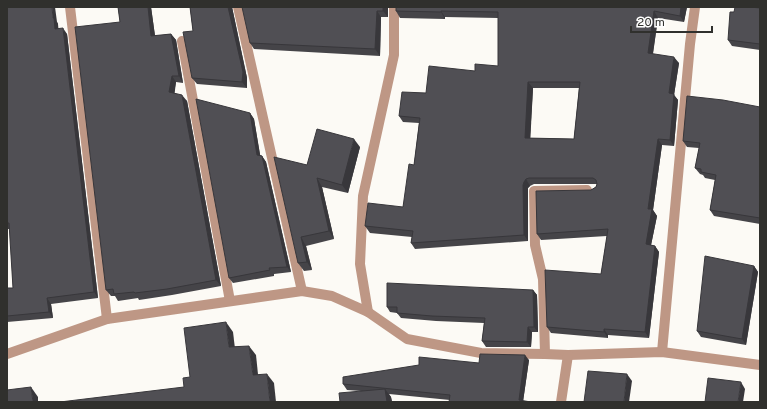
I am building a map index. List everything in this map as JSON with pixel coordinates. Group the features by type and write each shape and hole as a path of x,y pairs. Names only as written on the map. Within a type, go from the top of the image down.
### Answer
{"street":[{"path":"70,7 107,319"},
{"path":"238,7 302,291"},
{"path":"368,312 360,264 363,196 394,55 394,7"},
{"path":"662,352 690,44 695,7"},
{"path":"182,41 230,301"},
{"path":"545,354 543,279 535,245 534,191 595,190"},
{"path":"7,354 107,319 302,291 332,296 368,312 407,339 480,353 568,355 662,352 760,365"},
{"path":"561,402 568,355"}],"building":[{"path":"7,7 52,7 55,29 63,28 94,292 47,298 49,312 7,316 7,288 13,288 9,223 7,223"},
{"path":"118,7 148,7 151,36 171,34 179,76 172,76 169,92 182,95 216,280 135,293 114,294 113,289 106,290 75,27 120,22"},
{"path":"190,7 228,7 243,72 242,82 192,78 183,32 193,31"},
{"path":"242,7 383,7 383,11 377,11 375,49 250,43"},
{"path":"396,7 681,7 680,16 654,11 648,53 674,57 669,93 674,94 670,140 658,139 648,209 652,209 646,244 655,246 645,332 604,329 604,332 547,327 545,270 601,274 608,229 537,234 536,191 591,190 596,187 597,184 596,180 593,178 526,179 523,185 524,235 411,243 413,231 365,226 368,203 403,207 409,164 414,165 420,118 399,116 402,92 426,93 429,66 475,71 475,64 498,66 498,12 396,11","holes":["528,82 580,82 574,139 525,138"]},
{"path":"735,7 760,8 760,44 728,40 730,12 734,12"},
{"path":"687,96 723,100 760,107 760,218 710,210 716,175 701,172 701,169 695,168 700,143 683,141"},
{"path":"196,99 250,113 257,155 262,156 287,267 269,268 270,270 229,278"},
{"path":"317,129 354,139 342,185 317,178 329,231 301,237 307,262 298,263 274,157 307,165"},
{"path":"705,256 754,266 742,339 697,331"},
{"path":"387,283 533,290 534,327 528,327 527,342 482,341 485,318 397,313 397,307 387,307"},
{"path":"226,322 229,347 249,346 253,375 267,374 270,402 60,402 184,387 183,378 190,377 184,328"},
{"path":"480,354 525,355 519,400 531,402 449,402 450,395 343,384 343,377 419,365 419,357 479,363"},
{"path":"588,371 627,374 624,402 584,402"},
{"path":"708,378 741,382 738,402 705,402"},
{"path":"31,387 33,402 7,402 7,390"},
{"path":"385,389 387,402 340,402 339,393"}]}
